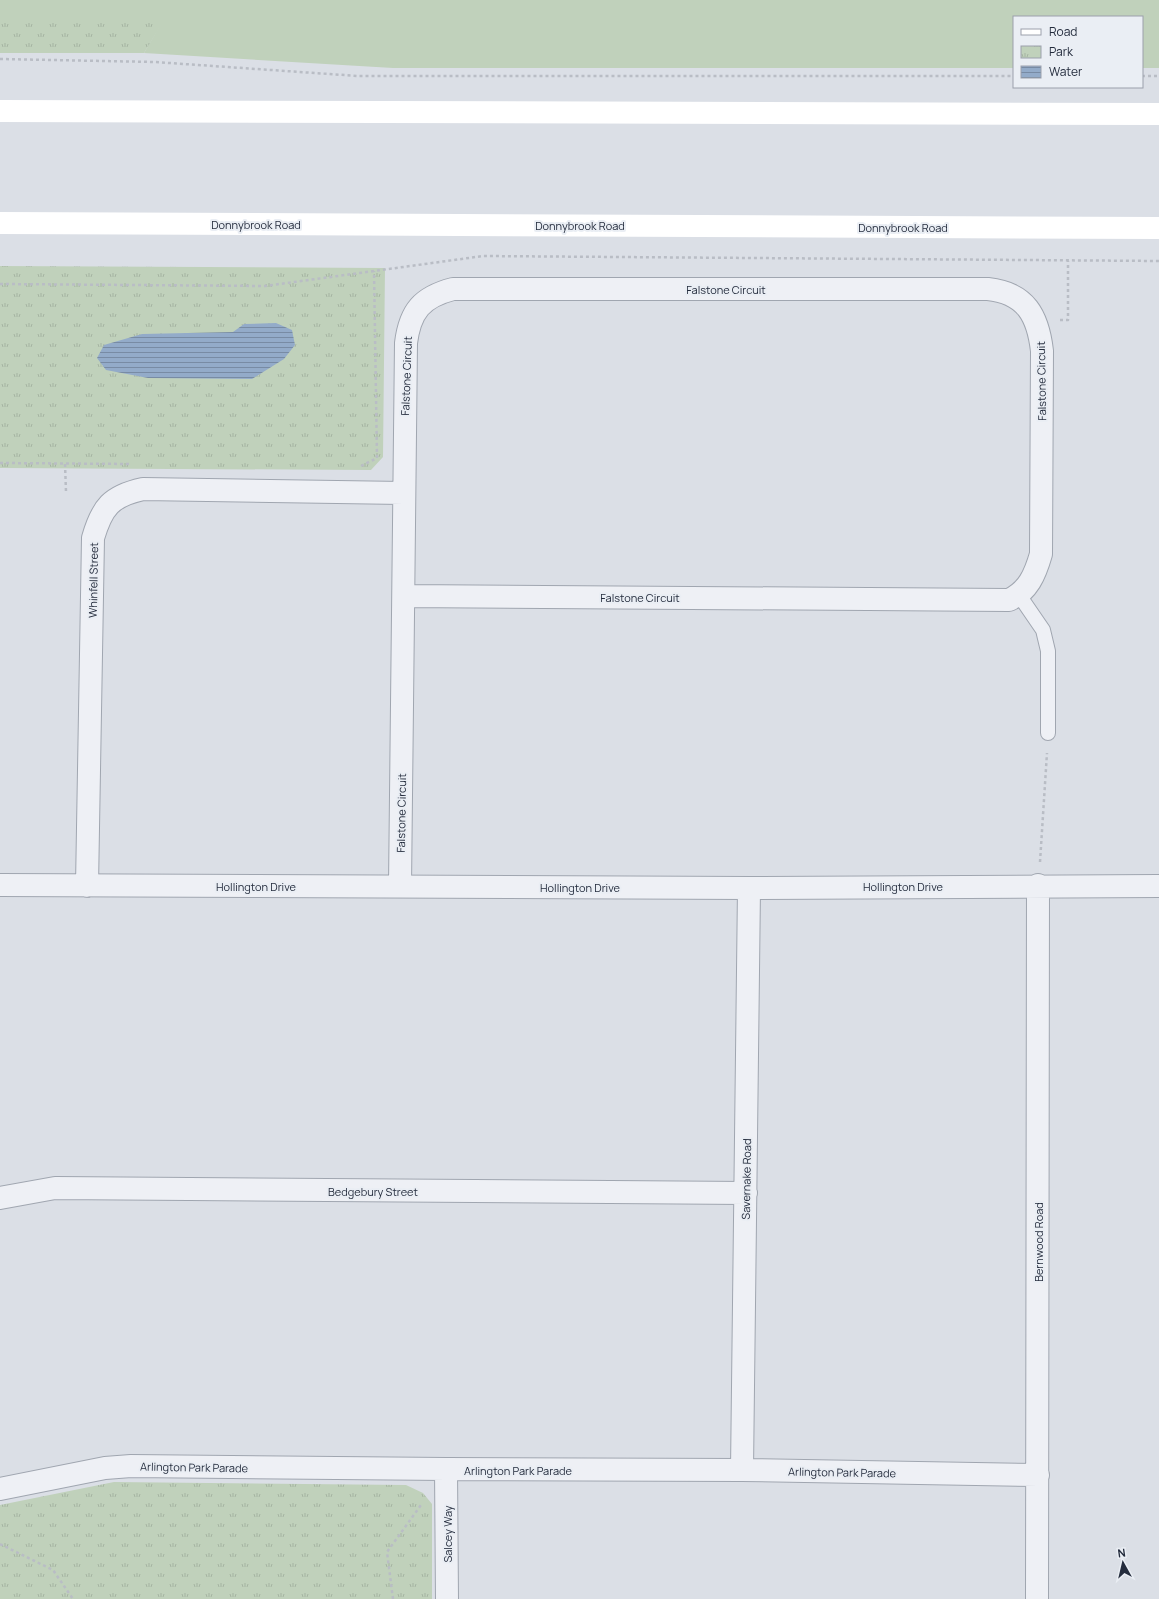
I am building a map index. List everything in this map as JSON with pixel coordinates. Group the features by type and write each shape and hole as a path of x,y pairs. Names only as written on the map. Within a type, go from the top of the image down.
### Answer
{"main road":[{"path":"0,111 1159,114"},
{"name":"Donnybrook Road","path":"0,223 1159,228"}],"street":[{"name":"Falstone Circuit","path":"400,886 404,596 403,493 406,343 408,328 418,308 424,302 443,291 453,289 988,289 1001,290 1015,296 1026,306 1035,320 1040,334 1042,351 1041,554 1036,570 1029,584 1019,595 1009,600 404,596"},
{"name":"Whinfell Street","path":"86,886 93,538 98,520 107,506 120,495 143,488 403,493"},
{"name":"Hollington Drive","path":"0,885 749,888 1038,885 1159,886"},
{"name":"Bernwood Road","path":"1037,1599 1038,885"},
{"name":"Savernake Road","path":"742,1470 749,888"},
{"name":"Bedgebury Street","path":"0,1198 55,1188 746,1193"},
{"name":"Arlington Park Parade","path":"0,1489 105,1468 131,1466 446,1470 742,1470 1038,1475"},
{"name":"Salcey Way","path":"446,1470 447,1599"}],"lane":[{"path":"1019,595 1043,630 1048,651 1048,733"}],"path":[{"path":"0,58 155,62 358,76 1013,76"},
{"path":"1143,76 1159,76"},
{"path":"1035,320 1068,320 1068,261"},
{"path":"354,466 362,466 378,458 374,271"},
{"path":"0,463 136,464"},
{"path":"65,464 66,492"},
{"path":"1038,885 1048,733"},
{"path":"393,1599 387,1552 424,1501"},
{"path":"0,1544 53,1570 73,1599"}],"green space":[{"path":"0,0 1159,0 1159,68 1143,68 1143,16 1013,16 1013,68 393,68 144,53 165,17 0,17"},
{"path":"0,17 166,17 144,53 0,53"},
{"path":"0,266 385,268 383,457 371,470 0,468"},
{"path":"114,1482 406,1485 423,1493 432,1504 432,1599 0,1599 0,1505"}],"water":[{"path":"276,323 292,330 295,345 284,359 252,379 148,378 106,370 97,358 104,345 142,334 233,332 244,324"}]}
